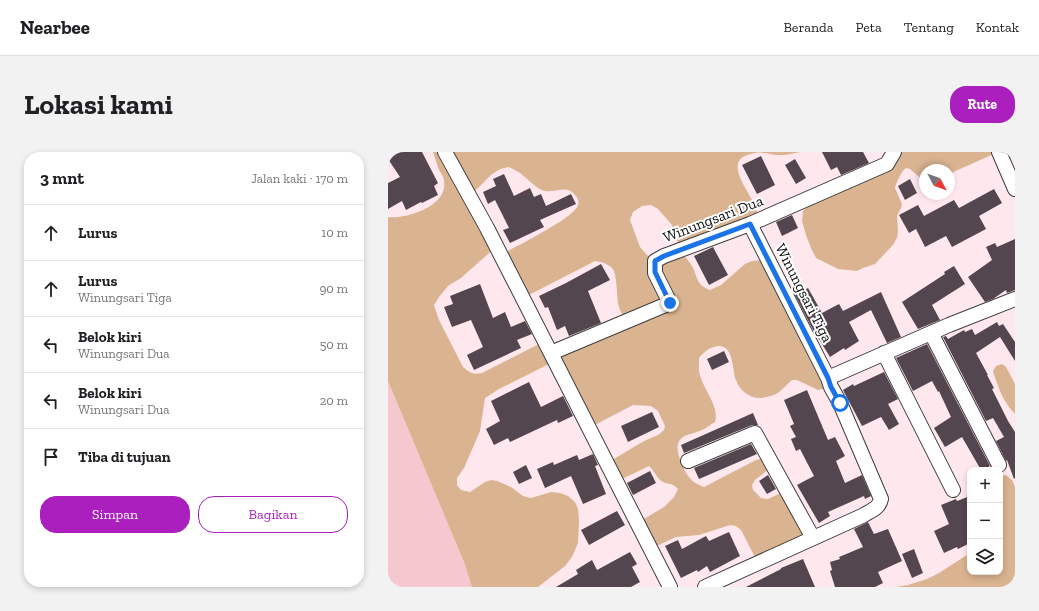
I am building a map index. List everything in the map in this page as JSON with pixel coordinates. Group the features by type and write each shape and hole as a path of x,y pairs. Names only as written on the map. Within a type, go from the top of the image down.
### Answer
{"street":[{"path":"445,152 487,228 670,587"},
{"name":"Winungsari Dua","path":"551,353 670,303 655,272 655,261 664,256 750,224 887,164 894,152"},
{"path":"999,152 1014,181"},
{"name":"Winungsari Tiga","path":"750,224 840,403 881,499 880,504 876,508 862,516 813,538"},
{"path":"828,378 931,333 1015,299"},
{"path":"931,333 999,465"},
{"path":"884,353 953,490"},
{"path":"688,461 756,433 813,538 705,587"}],"shaded area":[{"path":"433,152 800,152 779,155 757,153 743,157 739,162 739,175 754,204 759,220 680,250 692,266 702,286 710,290 721,285 745,264 752,261 761,260 831,387 818,390 797,380 792,380 781,391 775,394 761,398 753,397 742,390 737,384 732,360 728,350 725,347 720,346 711,348 699,358 699,371 701,379 715,408 715,422 704,429 682,438 678,444 678,453 684,469 689,477 704,487 756,460 769,459 769,469 755,480 752,485 753,490 761,498 768,499 787,490 813,538 758,563 741,530 736,526 730,525 699,535 676,537 650,549 637,523 664,507 674,497 678,489 672,484 661,481 649,466 616,482 607,463 644,441 658,435 664,430 665,426 658,411 651,406 633,405 589,428 555,361 499,389 485,398 480,431 464,468 457,478 457,485 461,490 470,492 485,482 491,480 511,487 523,496 531,498 551,492 568,496 575,502 578,509 578,543 572,557 565,566 538,587 472,587 464,562 388,381 388,217 405,216 415,213 433,204 440,197 444,190 444,180","holes":["509,167 520,173 542,190 569,190 575,195 578,202 578,205 574,211 567,217 501,255 523,298 595,261 608,265 614,271 619,307 621,313 627,321 551,353 545,341 482,373 474,374 463,367 439,320 434,305 448,286 461,278 497,246 470,196 491,175 500,169","651,205 658,209 672,225 680,250 655,261 640,247 630,220 633,212 642,206"]},
{"path":"894,152 998,152 955,171 955,164 919,164 919,177 910,169 904,169 895,188 902,204 897,216 897,238 893,245 875,264 857,271 838,269 816,258 806,235 802,221 803,211 811,202"},
{"path":"1002,364 1006,367 1015,384 1015,414 1004,399 993,371 996,366"},
{"path":"388,381 464,562 472,587 388,587"},
{"path":"1006,475 1012,480 1015,487 1015,587 895,587 908,585 927,579 967,555 967,575 1003,575 1003,476"}],"building":[{"path":"388,152 422,152 438,183 434,186 438,195 406,210 402,201 388,209 388,183 400,177 388,159"},
{"path":"822,152 863,152 869,163 841,175 837,167 831,170"},
{"path":"761,156 775,185 757,194 742,165"},
{"path":"795,159 806,178 796,184 785,165"},
{"path":"504,174 514,196 530,188 534,197 541,194 546,206 571,194 576,204 540,220 544,227 510,243 503,230 509,228 495,200 488,204 483,192 496,186 493,179"},
{"path":"910,179 917,193 905,200 898,186"},
{"path":"994,189 1002,203 979,216 986,229 952,247 946,236 925,247 916,229 909,233 899,215 918,205 924,216 954,200 959,208"},
{"path":"792,215 798,228 782,236 776,222"},
{"path":"1015,239 1015,290 1007,293 1006,290 993,299 985,302 968,277 992,260 986,247 995,243 997,247"},
{"path":"713,247 728,275 709,285 694,256"},
{"path":"601,264 610,280 588,291 601,323 569,336 565,326 557,330 548,307 545,308 539,296"},
{"path":"954,266 965,284 932,305 940,320 918,329 902,302 945,274 944,272"},
{"path":"480,284 493,318 505,312 511,327 525,321 532,334 517,340 521,348 474,370 467,355 483,347 471,320 452,327 444,307 453,304 450,296"},
{"path":"808,288 822,313 839,304 843,311 881,292 901,337 887,343 871,310 849,322 859,341 830,357 812,328 795,295"},
{"path":"997,322 999,326 1003,324 1015,342 1015,361 1000,337 976,353 994,388 992,389 1015,432 1014,479 1007,460 1006,461 996,441 1004,437 993,418 986,421 943,337 946,336 948,339 964,330 965,332 972,329 975,335"},
{"path":"927,344 990,466 979,467 962,437 945,447 934,428 951,417 939,391 938,392 932,381 913,391 896,358"},
{"path":"724,351 729,362 712,370 707,359"},
{"path":"884,372 898,399 888,404 899,424 889,430 881,417 862,426 843,390 853,384 854,386"},
{"path":"529,382 541,407 563,396 573,416 558,423 557,420 510,442 508,438 494,445 486,429 500,421 491,401"},
{"path":"807,390 828,440 835,437 845,456 836,461 845,483 862,475 871,496 865,499 864,496 828,512 830,516 819,523 797,485 814,476 800,449 796,451 791,439 796,437 790,426 794,424 784,400"},
{"path":"652,412 659,427 628,442 621,426"},
{"path":"753,413 758,425 752,425 684,453 681,445"},
{"path":"751,444 757,454 699,479 694,468"},
{"path":"593,454 598,465 595,466 606,494 583,504 571,476 545,488 537,469 553,462 554,465 577,455 579,460"},
{"path":"526,465 532,478 519,484 513,472"},
{"path":"650,471 656,483 633,495 627,483"},
{"path":"768,475 776,489 767,494 759,481"},
{"path":"967,497 967,544 944,553 934,531 949,524 941,505 956,499 957,501"},
{"path":"617,511 625,525 589,545 581,530"},
{"path":"868,522 874,534 888,529 902,561 878,572 883,583 875,587 835,587 830,571 832,570 830,562 840,559 839,557 863,547 854,529"},
{"path":"729,532 740,556 710,572 707,566 698,572 697,570 681,578 665,546 678,540 682,549 706,536 709,541"},
{"path":"914,549 923,573 912,578 902,554"},
{"path":"630,552 637,564 632,567 640,582 631,587 556,587 578,574 576,570 592,560 597,570"},
{"path":"803,559 815,587 746,587 781,568"}],"route":[{"path":"670,303 655,272 655,261 664,256 750,224 840,403"}]}
